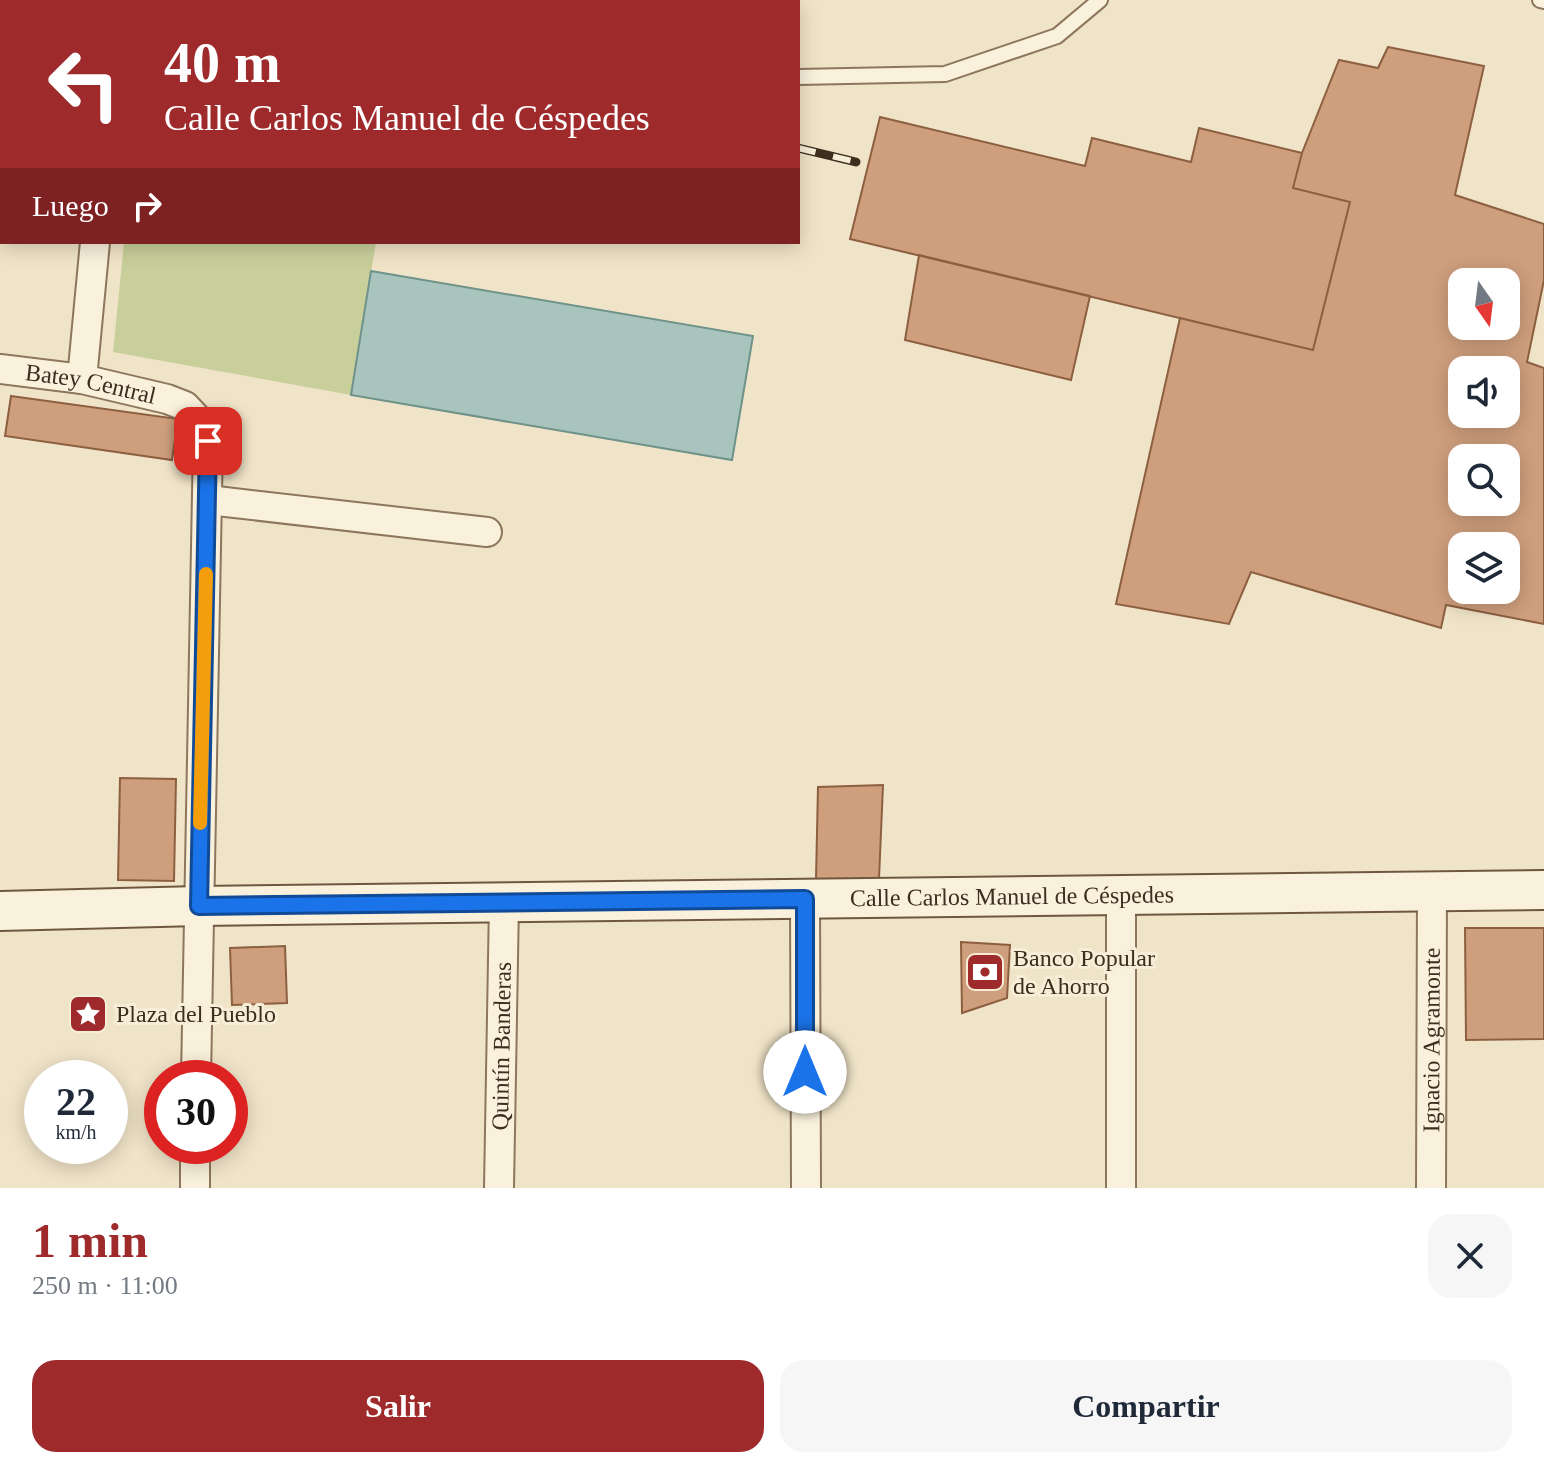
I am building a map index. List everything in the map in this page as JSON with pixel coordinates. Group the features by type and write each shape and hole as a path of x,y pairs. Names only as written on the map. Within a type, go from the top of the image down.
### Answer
{"main road":[{"name":"Calle Carlos Manuel de Céspedes","path":"0,911 1544,890"}],"street":[{"path":"82,379 95,244"},
{"name":"Batey Central","path":"0,369 82,379 185,406 200,422 208,441 208,500"},
{"path":"196,1060 208,500 487,532"},
{"name":"Ignacio Agramonte","path":"1431,1188 1432,891"},
{"path":"1121,895 1121,1188"},
{"path":"805,899 806,1188"},
{"name":"Quintín Banderas","path":"499,1188 504,902"},
{"path":"195,1164 195,1188"}],"lane":[{"path":"800,77 945,74 1057,36 1100,0"}],"green space":[{"path":"124,244 376,244 351,395 113,352"}],"water":[{"path":"371,271 753,336 732,460 351,395"}],"building":[{"path":"1388,47 1484,66 1455,195 1544,224 1544,280 1527,362 1544,368 1544,624 1446,605 1441,628 1251,572 1229,624 1116,604 1180,318 1313,350 1350,202 1293,188 1302,153 1339,60 1378,68"},
{"path":"880,117 1085,166 1092,138 1191,162 1199,128 1302,153 1293,188 1350,202 1313,350 850,239"},
{"path":"919,255 1090,296 1071,380 905,340"},
{"path":"11,396 178,419 172,460 5,436"},
{"path":"120,778 176,779 174,881 118,880"},
{"path":"883,785 879,879 816,879 818,787"},
{"path":"1465,928 1544,928 1544,1039 1466,1040"},
{"name":"Banco Popular de Ahorro","path":"961,942 1010,945 1007,998 962,1013"},
{"path":"285,946 287,1003 232,1005 230,948"}],"railway":[{"path":"800,148 856,162"}],"slow traffic":[{"path":"200,823 206,574"}],"place":[{"name":"Banco Popular de Ahorro","path":"985,972"},
{"name":"Plaza del Pueblo","path":"88,1014"}],"route":[{"path":"208,441 199,906 805,899 805,1072"}]}
